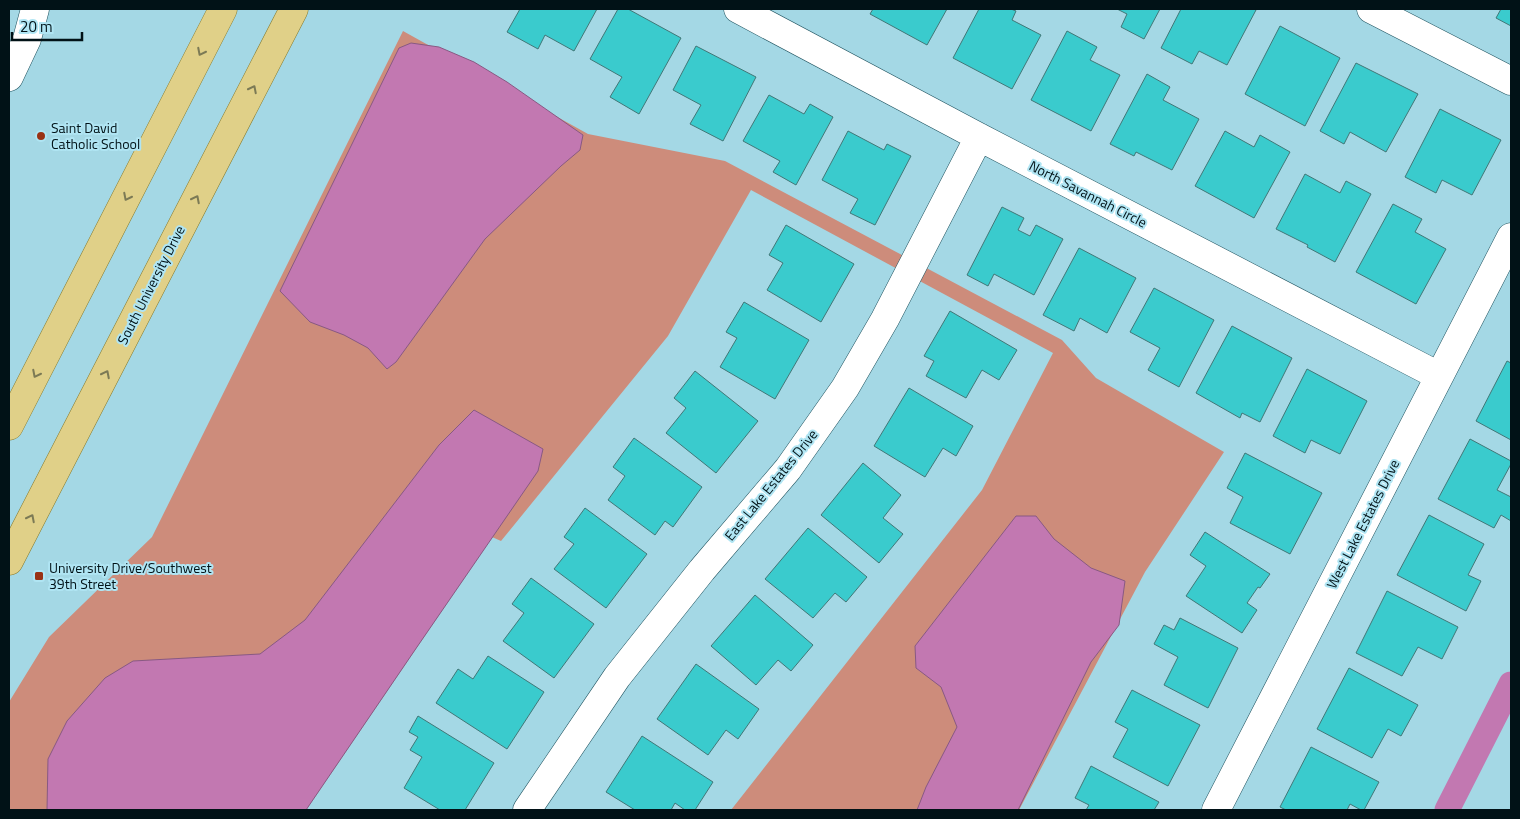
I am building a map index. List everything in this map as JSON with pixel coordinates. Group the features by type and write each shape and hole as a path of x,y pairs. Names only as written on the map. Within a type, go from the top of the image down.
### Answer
{"main road":[{"path":"9,426 223,9"},
{"name":"South University Drive","path":"9,561 294,9"}],"street":[{"path":"9,77 27,39 35,9"},
{"name":"North Savannah Circle","path":"738,9 979,137 1439,376"},
{"path":"1371,9 1511,82"},
{"name":"East Lake Estates Drive","path":"527,810 617,677 702,570 788,469 845,388 884,319 979,137"},
{"name":"West Lake Estates Drive","path":"1216,810 1511,237"}],"shaded area":[{"path":"403,31 588,134 725,161 1062,340 1096,378 1224,452 1145,572 1019,810 731,810 982,490 1053,353 751,190 668,336 501,541 492,537 306,810 9,810 9,702 49,637 152,537"},
{"path":"411,43 439,47 474,62 507,82 583,135 580,150 485,239 396,362 387,369 368,348 344,335 310,322 280,291 399,48"},
{"path":"474,410 543,449 538,471 306,810 47,810 48,759 67,721 105,678 133,661 260,654 305,620 439,445"},
{"path":"1016,516 1036,516 1054,539 1091,568 1125,581 1119,625 1091,662 1018,810 917,810 926,787 957,727 941,687 916,668 915,646"}],"building":[{"path":"520,9 597,9 574,51 545,35 538,49 507,32"},
{"path":"618,9 628,9 681,38 639,114 610,97 622,77 590,59"},
{"path":"873,9 947,9 927,45 870,14"},
{"path":"979,9 1011,9 1016,11 1012,20 1041,35 1012,89 953,58"},
{"path":"1117,9 1160,9 1144,39 1121,27 1127,14"},
{"path":"1181,9 1256,10 1227,65 1199,51 1192,64 1161,48"},
{"path":"1501,9 1511,9 1511,26 1496,18"},
{"path":"1280,26 1340,58 1305,126 1245,94"},
{"path":"1067,31 1097,47 1090,60 1120,75 1091,131 1031,100"},
{"path":"696,46 756,77 723,141 690,124 701,105 673,90"},
{"path":"1356,63 1418,94 1386,152 1350,132 1344,144 1320,131"},
{"path":"1147,74 1170,87 1163,100 1199,119 1172,170 1136,152 1134,156 1110,144"},
{"path":"769,95 804,114 810,104 833,117 796,185 773,172 780,161 743,141"},
{"path":"1440,109 1501,140 1472,195 1442,180 1436,193 1405,177"},
{"path":"848,131 884,150 887,144 911,156 875,225 850,213 858,199 822,180"},
{"path":"1225,131 1254,147 1260,135 1290,152 1254,218 1195,186"},
{"path":"1305,174 1340,193 1346,181 1371,194 1335,262 1307,247 1308,245 1276,229"},
{"path":"1393,204 1422,219 1415,232 1446,249 1416,304 1356,272"},
{"path":"1002,207 1024,218 1018,230 1030,236 1036,225 1063,239 1034,295 994,274 988,286 967,275"},
{"path":"786,225 854,264 821,322 767,290 783,263 769,255"},
{"path":"1079,248 1136,278 1107,333 1080,318 1074,331 1043,315"},
{"path":"1154,288 1214,320 1179,387 1148,370 1160,348 1130,332"},
{"path":"744,302 809,340 775,399 720,367 737,338 726,332"},
{"path":"950,311 1017,350 999,380 982,370 966,398 926,376 934,361 924,356"},
{"path":"1232,326 1292,358 1260,422 1242,413 1240,418 1196,393"},
{"path":"1507,361 1511,363 1511,440 1476,421"},
{"path":"1307,369 1367,401 1340,454 1311,440 1305,453 1273,436"},
{"path":"695,371 758,421 716,473 666,433 686,408 674,398"},
{"path":"909,388 973,426 956,456 943,448 925,477 874,446"},
{"path":"634,438 702,487 673,527 665,521 655,535 608,500 625,476 613,467"},
{"path":"1470,439 1511,461 1497,490 1511,497 1511,521 1501,515 1494,528 1438,499"},
{"path":"1245,453 1322,493 1290,554 1230,523 1243,497 1227,488"},
{"path":"863,463 901,495 883,518 903,534 879,563 821,515"},
{"path":"585,508 647,554 606,608 554,569 574,544 564,537"},
{"path":"1429,515 1484,544 1468,575 1481,581 1466,611 1397,575"},
{"path":"808,528 867,577 846,602 835,593 813,618 765,579"},
{"path":"1205,532 1270,574 1247,603 1257,610 1242,633 1186,596 1206,566 1190,555"},
{"path":"531,578 594,624 554,678 503,641 524,613 512,604"},
{"path":"1387,591 1458,627 1442,659 1418,647 1402,676 1356,653"},
{"path":"755,595 813,645 791,671 778,660 756,685 711,646"},
{"path":"1180,618 1238,648 1208,708 1164,685 1178,657 1154,644 1164,625 1174,630"},
{"path":"488,656 544,692 507,749 436,703 458,669 473,679"},
{"path":"696,664 759,709 738,739 726,730 708,755 657,719"},
{"path":"1349,668 1418,705 1401,736 1388,729 1372,758 1317,729"},
{"path":"1132,690 1200,725 1168,786 1113,757 1128,729 1115,722"},
{"path":"418,716 494,763 465,810 440,810 404,788 422,757 410,750 418,737 409,732"},
{"path":"642,736 713,782 695,810 685,810 675,803 671,810 635,810 606,792"},
{"path":"1311,747 1379,782 1364,810 1350,804 1347,810 1286,810 1280,807"},
{"path":"1091,766 1159,802 1154,810 1086,810 1089,805 1075,798"}],"waterway":[{"path":"1447,810 1511,684"}],"place":[{"name":"Saint David Catholic School","path":"41,136"},
{"name":"University Drive/Southwest 39th Street","path":"39,576"}]}
